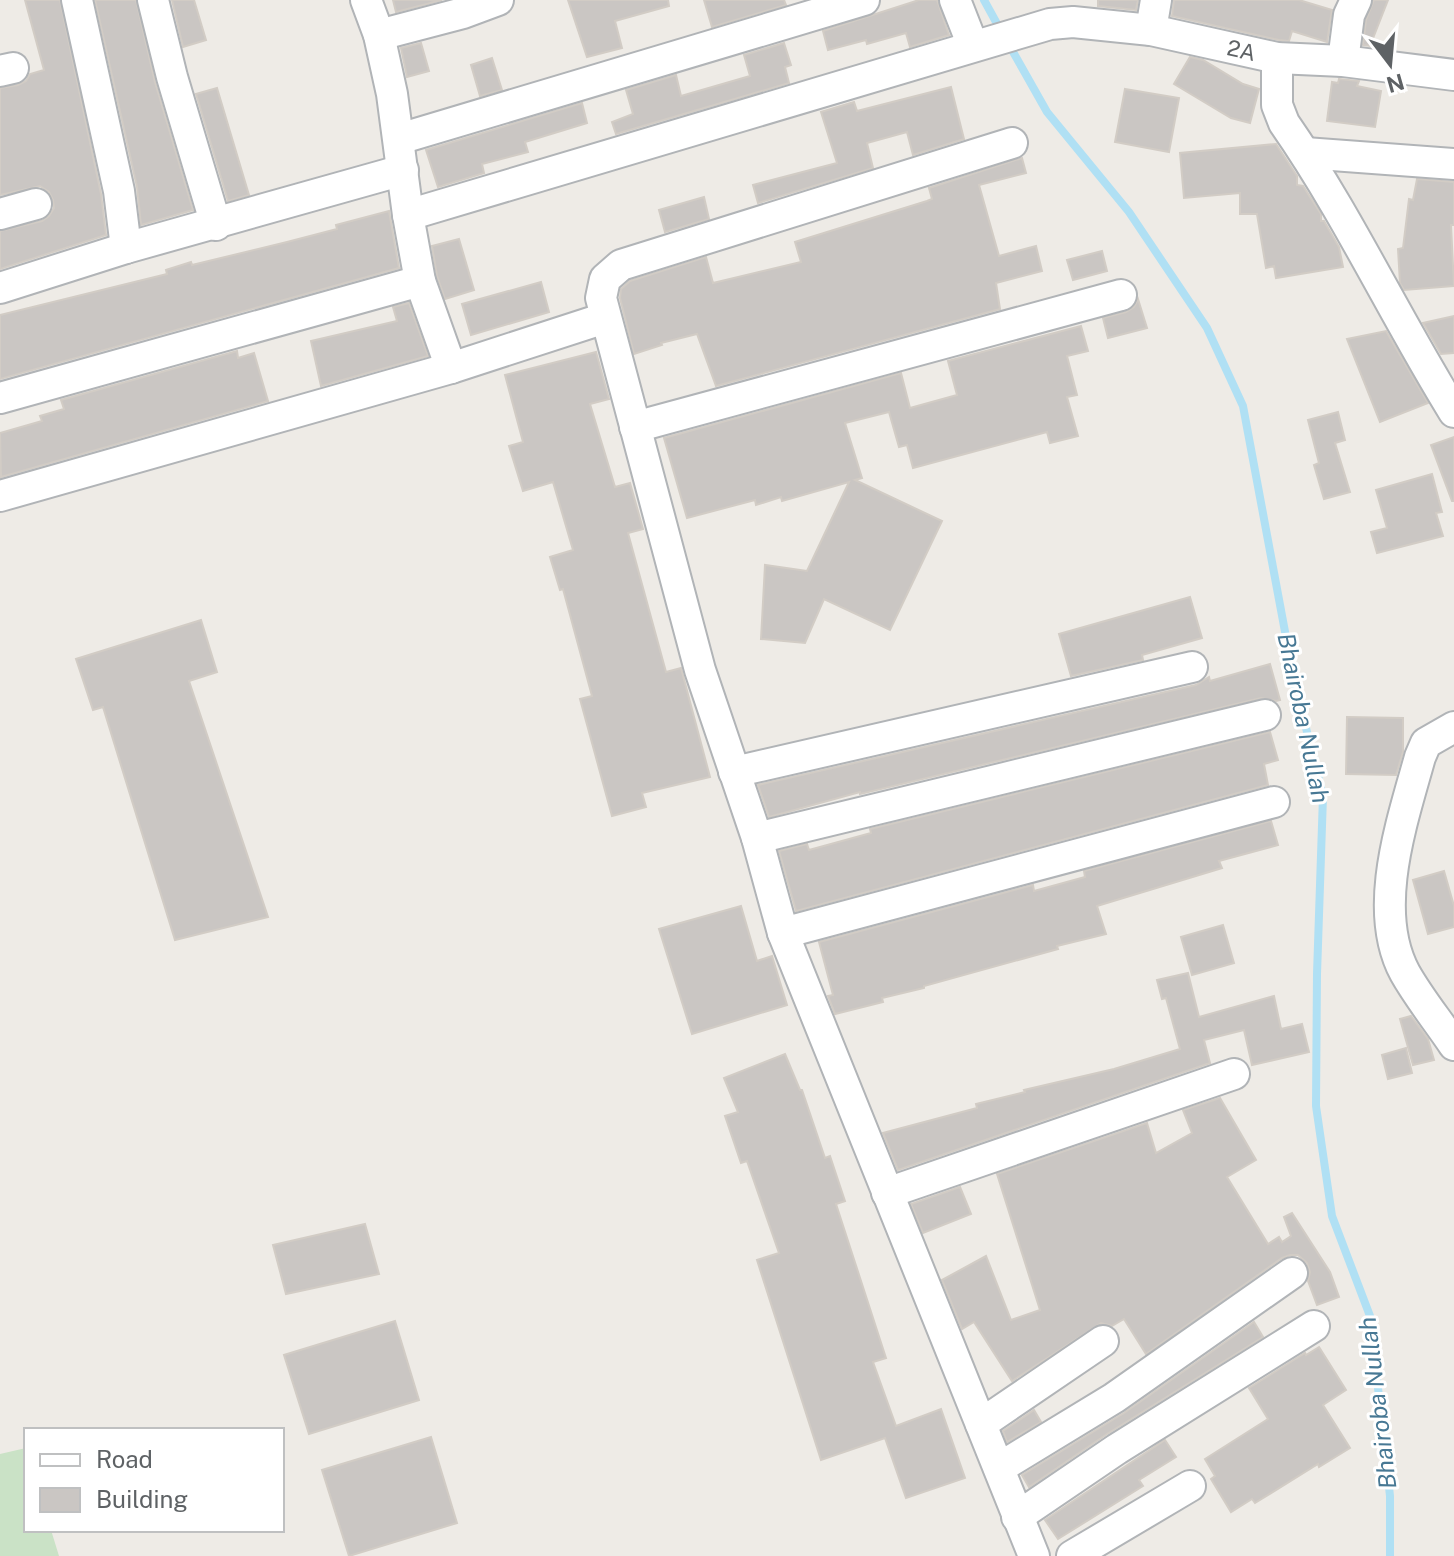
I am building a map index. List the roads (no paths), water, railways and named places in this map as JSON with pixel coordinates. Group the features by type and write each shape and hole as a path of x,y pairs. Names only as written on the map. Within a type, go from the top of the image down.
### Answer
{"street":[{"path":"77,0 119,191 126,248"},
{"path":"153,0 172,77 216,225"},
{"path":"366,0 379,35 392,94 420,281 451,368"},
{"path":"379,35 463,13 498,0"},
{"path":"399,139 864,0"},
{"path":"955,0 979,44"},
{"path":"1151,30 1156,0"},
{"path":"1343,61 1349,15 1356,0"},
{"name":"2A","path":"408,215 1050,24 1073,22 1151,30 1277,58 1343,61 1454,75"},
{"path":"1277,58 1277,105 1284,123 1349,225 1418,353 1454,412"},
{"path":"1012,143 621,265 605,279 601,298 700,670 757,838 783,933 1034,1556"},
{"path":"1305,153 1454,164"},
{"path":"0,288 126,248 403,170"},
{"path":"0,214 36,204"},
{"path":"0,398 420,281"},
{"path":"635,427 1121,295"},
{"path":"0,496 451,368 605,318"},
{"path":"734,772 1192,667"},
{"path":"757,838 1265,715"},
{"path":"1454,727 1426,743 1420,757 1390,883 1390,933 1405,972 1454,1045"},
{"path":"783,933 1274,802"},
{"path":"887,1193 1234,1074"},
{"path":"999,1468 1114,1398 1292,1273"},
{"path":"1017,1517 1117,1449 1314,1326"},
{"path":"981,1424 1103,1341"},
{"path":"1072,1556 1190,1486"}],"waterway":[{"name":"Bhairoba Nullah","path":"984,0 1001,31"},
{"name":"Bhairoba Nullah","path":"1008,43 1047,112 1129,212 1207,328 1243,406 1294,680 1323,796 1316,1106 1332,1216 1370,1316 1390,1496 1390,1556"}]}
